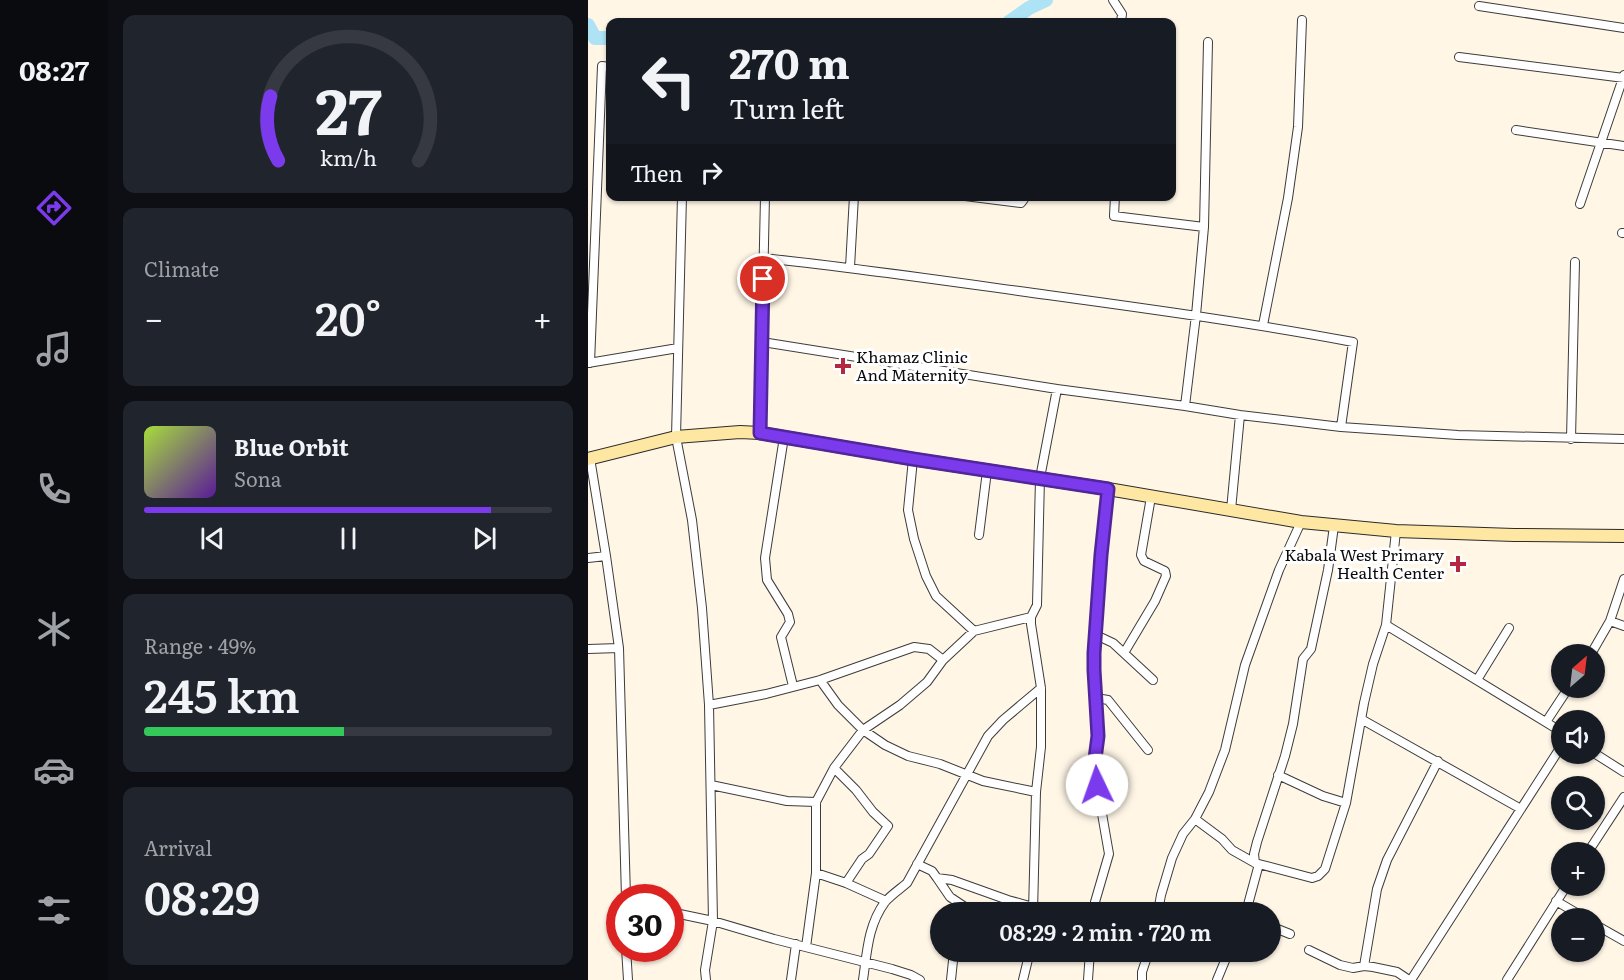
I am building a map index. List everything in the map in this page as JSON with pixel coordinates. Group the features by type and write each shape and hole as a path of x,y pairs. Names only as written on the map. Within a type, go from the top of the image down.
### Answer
{"street":[{"path":"1113,0 1122,14 1122,18"},
{"path":"1479,6 1624,28"},
{"path":"1263,325 1288,198 1298,127 1302,20"},
{"path":"1185,406 1204,227 1208,42"},
{"path":"1459,57 1624,77 1580,204"},
{"path":"606,66 602,66 589,363 678,348"},
{"path":"1516,130 1624,146"},
{"path":"682,201 676,437 692,520 702,608 709,705 714,921 705,970 706,980"},
{"path":"760,433 765,201"},
{"path":"850,267 854,201"},
{"path":"1004,201 1020,203 1023,201"},
{"path":"1115,201 1114,216 1204,227"},
{"path":"763,258 850,267 1196,315 1353,342 1341,427"},
{"path":"1572,439 1575,262"},
{"path":"762,342 1240,416 1341,427 1458,435 1624,439"},
{"path":"1033,902 1036,792 1041,747 1041,688 1032,617 1037,605 1040,478 1057,389"},
{"path":"1231,510 1240,416"},
{"path":"626,884 619,648 589,458 676,437 740,432 760,433 1334,526 1396,531 1624,536"},
{"path":"784,437 765,558 767,580 788,614 790,622 781,637 793,686"},
{"path":"913,459 908,510 914,539 926,576 936,596 974,631"},
{"path":"979,535 987,471"},
{"path":"1095,902 1108,854 1108,842 1093,774 1098,736 1094,670 1101,555 1108,489"},
{"path":"1124,653 1155,601 1166,576 1165,571 1144,561 1141,555 1151,497"},
{"path":"1160,902 1172,858 1183,834 1195,819 1209,792 1225,750 1245,664 1279,570 1301,522"},
{"path":"1248,902 1257,863 1254,854 1285,756 1293,724 1303,659 1311,648 1316,629 1334,526"},
{"path":"1195,819 1222,839 1232,850 1257,863 1312,878 1325,869 1346,803 1364,703 1386,625 1396,531"},
{"path":"588,558 606,556"},
{"path":"1597,644 1610,621 1624,579"},
{"path":"790,980 801,946 816,873 816,802 834,768 863,730 900,705 927,682 943,660 974,631 1032,617"},
{"path":"1610,621 1624,626"},
{"path":"1386,625 1551,725"},
{"path":"1477,680 1509,628"},
{"path":"1096,634 1113,643 1153,680"},
{"path":"709,705 820,680 914,647 929,649 943,660"},
{"path":"588,649 619,648"},
{"path":"820,680 838,705 863,730 885,745 908,756 940,764 966,775 1036,792"},
{"path":"863,980 873,923 886,901 907,883 988,736 1041,688"},
{"path":"1096,698 1108,700 1148,750"},
{"path":"1546,722 1562,698"},
{"path":"1361,719 1521,809"},
{"path":"1605,760 1624,772"},
{"path":"1364,966 1377,889 1387,860 1438,761"},
{"path":"1309,950 1340,965 1353,968 1364,966 1397,972 1410,980 1551,762"},
{"path":"834,768 888,826 846,883"},
{"path":"1278,775 1323,796 1346,803"},
{"path":"711,785 787,801 816,802"},
{"path":"1594,842 1624,796"},
{"path":"917,864 932,871 950,897 958,902"},
{"path":"816,873 846,883 886,901"},
{"path":"937,878 951,880 1013,902"},
{"path":"1507,980 1559,896"},
{"path":"1556,901 1568,908"},
{"path":"684,915 892,969 920,980"},
{"path":"1281,930 1290,934"},
{"path":"1605,930 1624,941"},
{"path":"627,962 628,980"},
{"path":"951,980 953,962"},
{"path":"1023,980 1027,962"},
{"path":"1088,980 1089,962"},
{"path":"1142,980 1145,962"},
{"path":"1217,980 1224,962"}],"waterway":[{"path":"1015,18 1046,0"},
{"path":"588,25 595,38 606,38"}],"place":[{"name":"Khamaz Clinic And Maternity","path":"843,366"},
{"name":"Kabala West Primary Health Center","path":"1458,564"}],"route":[{"path":"763,279 760,433 1108,489 1094,653 1098,736 1093,774 1097,785"}]}
